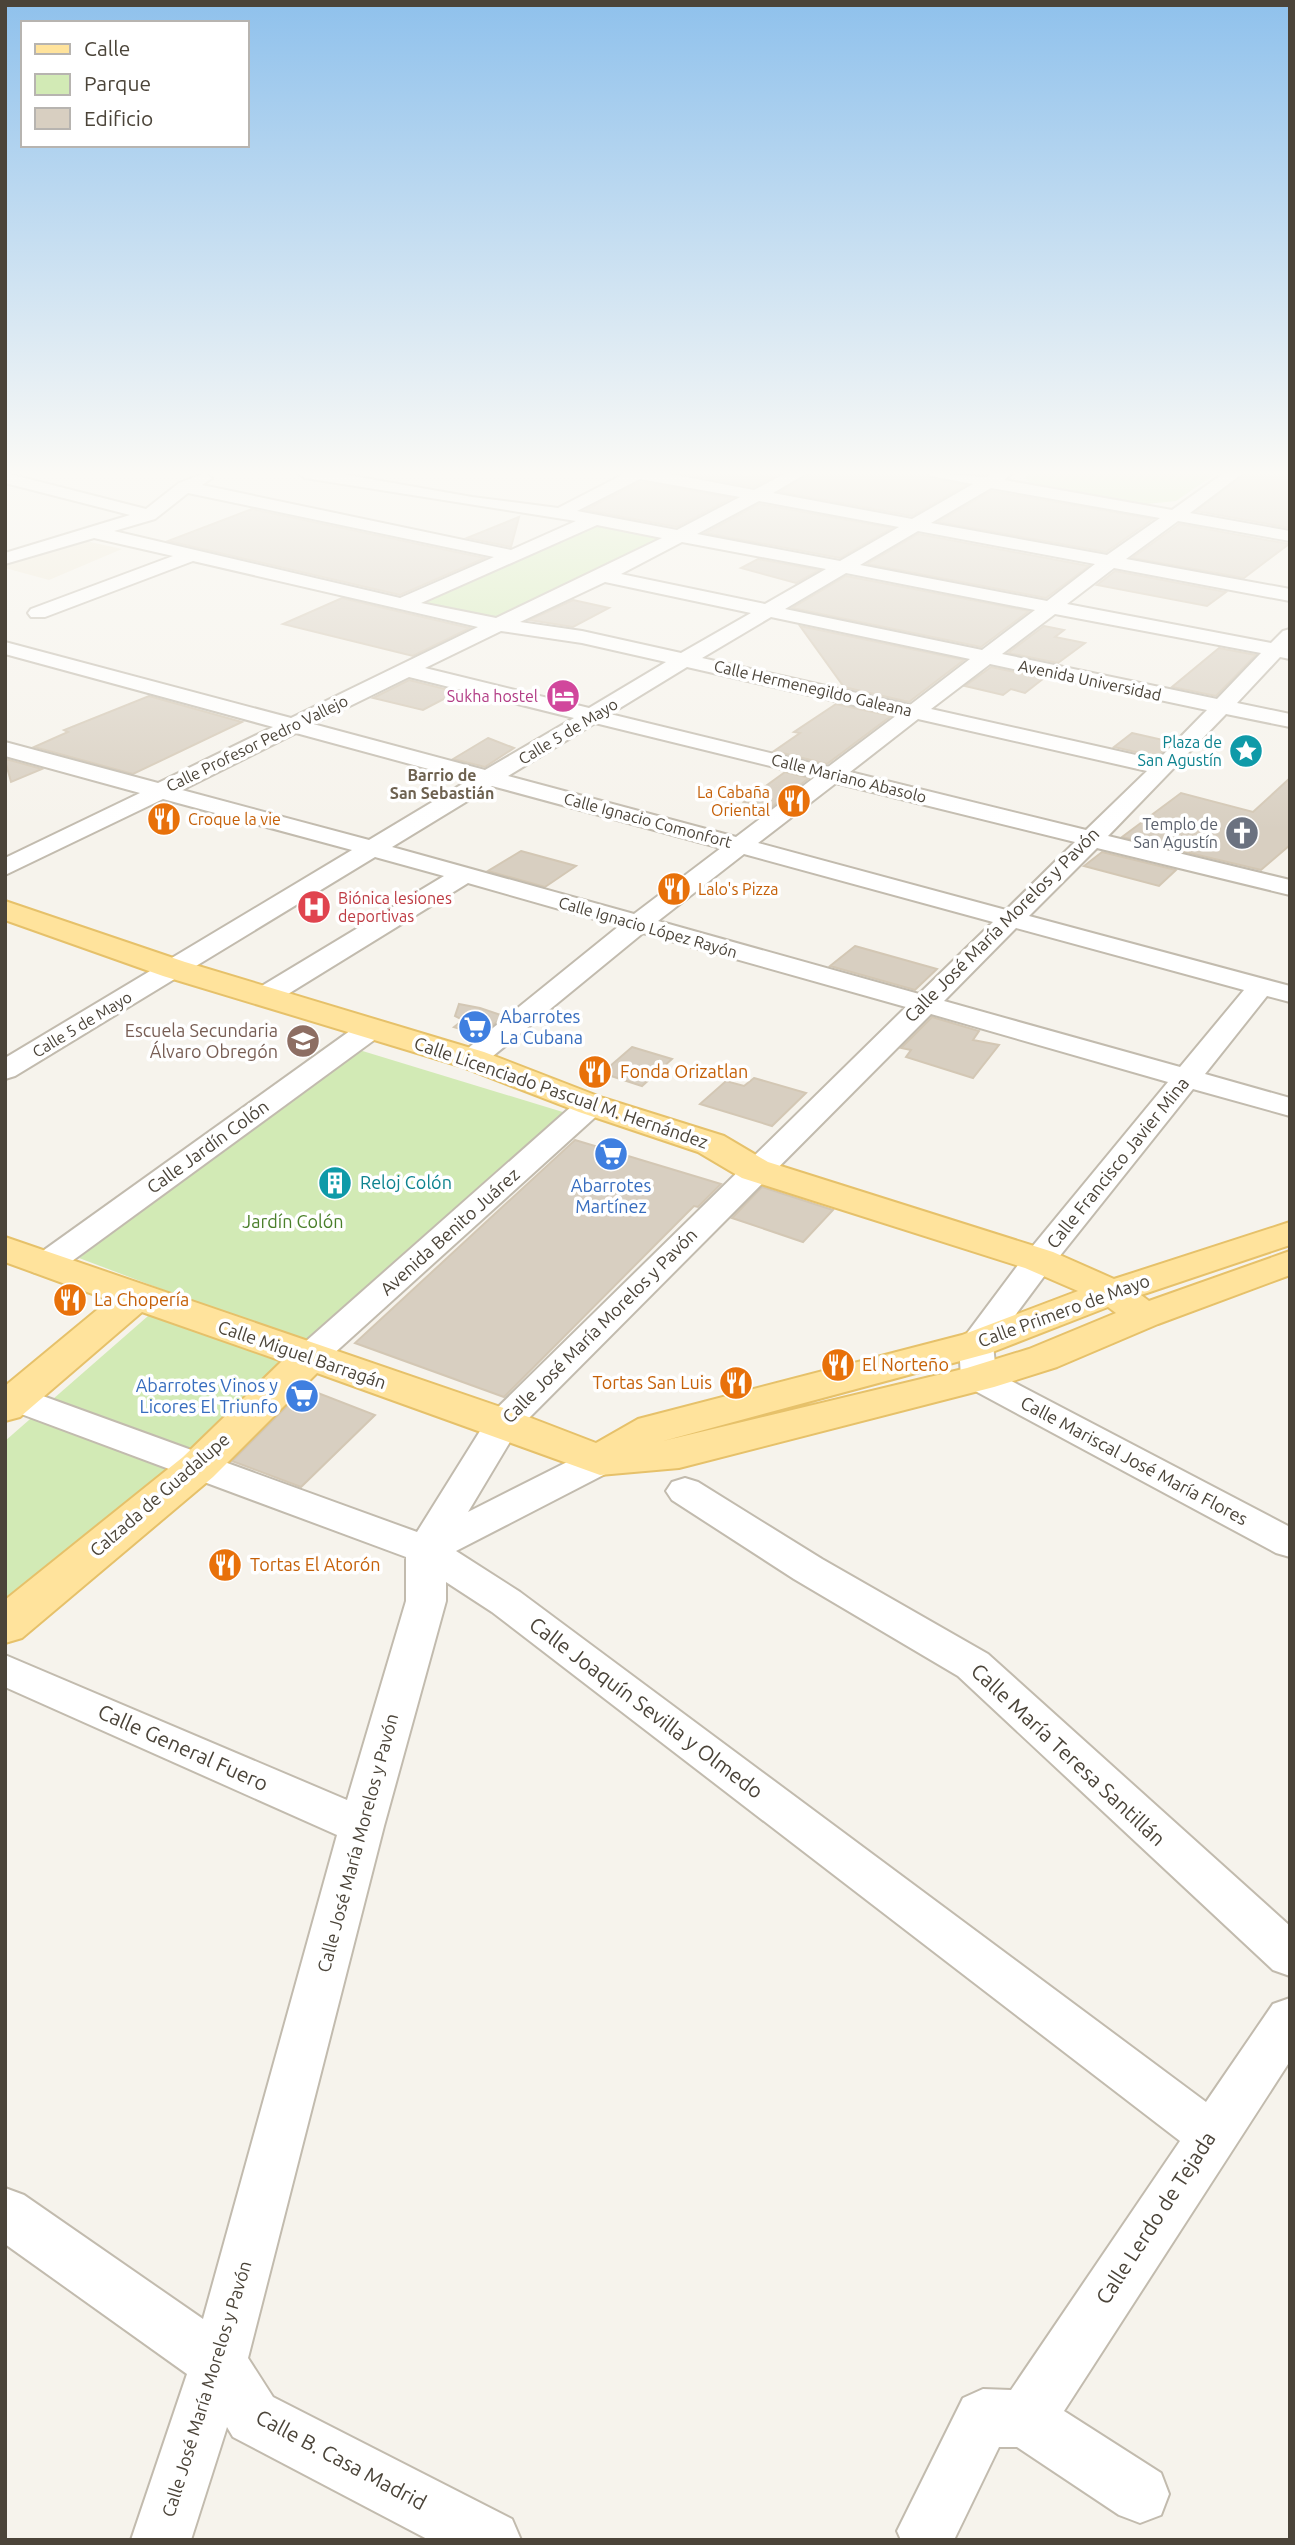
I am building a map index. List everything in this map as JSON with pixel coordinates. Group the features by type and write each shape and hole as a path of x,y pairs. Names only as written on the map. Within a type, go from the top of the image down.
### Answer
{"main road":[{"name":"Calle Licenciado Pascual M. Hernández","path":"5,910 174,969 472,1059 591,1105 711,1144 755,1170 1039,1261 1112,1292 1144,1316"},
{"name":"Calle Miguel Barragán","path":"5,1248 45,1265 308,1358 503,1423 600,1461"},
{"name":"Calle Primero de Mayo","path":"600,1461 679,1454 978,1361 1112,1292 1184,1284 1267,1255"},
{"name":"Calle Primero de Mayo","path":"978,1361 1043,1358 1144,1316 1184,1284"},
{"path":"10,1404 136,1297"},
{"name":"Calzada de Guadalupe","path":"5,1626 198,1466 308,1358"}],"street":[{"path":"38,613 95,592"},
{"name":"Calle Hermenegildo Galeana","path":"344,592 401,605 541,628 1163,768"},
{"path":"401,605 431,592"},
{"name":"Calle Profesor Pedro Vallejo","path":"5,868 570,592"},
{"name":"Avenida Universidad","path":"682,592 1290,721"},
{"name":"Calle 5 de Mayo","path":"5,1070 488,778 804,592"},
{"path":"980,592 1285,646"},
{"path":"472,1059 638,924 1072,592"},
{"path":"5,645 109,606"},
{"name":"Calle Ignacio Comonfort","path":"5,645 291,726 1276,989"},
{"name":"Calle José María Morelos y Pavón","path":"161,2540 219,2363 362,1826 426,1601 426,1550 503,1423 1010,916 1163,768 1219,707 1285,646"},
{"name":"Calle Mariano Abasolo","path":"407,670 1290,888"},
{"name":"Calle Ignacio López Rayón","path":"5,749 465,874 1290,1107"},
{"path":"265,996 465,874"},
{"name":"Calle Francisco Javier Mina","path":"978,1361 1039,1261 1187,1077 1276,989"},
{"name":"Calle Jardín Colón","path":"45,1265 371,1028"},
{"name":"Avenida Benito Juárez","path":"308,1358 591,1105"},
{"name":"Calle Mariscal José María Flores","path":"978,1361 1290,1544"},
{"name":"Calle Joaquín Sevilla y Olmedo","path":"10,1404 198,1466 426,1550 517,1610 1211,2136"},
{"name":"Calle Primero de Mayo","path":"426,1550 600,1461"},
{"name":"Calle María Teresa Santillán","path":"685,1491 808,1569 972,1665 1290,1956"},
{"name":"Calle General Fuero","path":"5,1670 362,1826"},
{"name":"Calle Lerdo de Tejada","path":"1025,2419 1290,2019"},
{"name":"Calle B. Casa Madrid","path":"5,2213 219,2363 253,2417 491,2540"},
{"path":"927,2531 982,2418 1025,2419 1140,2494"}],"green space":[{"path":"437,592 563,592 508,621 410,604"},
{"name":"Jardín Colón","path":"356,1049 566,1113 307,1344 79,1258"},
{"path":"156,1309 291,1357 188,1463 5,1610 5,1441"}],"building":[{"path":"386,592 407,592 400,595"},
{"path":"819,592 928,592 1029,611 981,647 792,608"},
{"path":"1013,592 1054,592 1046,598"},
{"path":"1132,592 1226,592 1207,606"},
{"path":"342,598 470,628 413,656 283,624"},
{"path":"573,600 609,608 573,627 529,620"},
{"path":"800,626 964,660 909,702 844,687"},
{"path":"1044,626 1064,630 1055,637 1085,643 1058,663 1008,653"},
{"path":"1219,648 1256,655 1216,696 1172,687"},
{"path":"991,667 1044,678 1025,693 1011,689 1003,695 965,686"},
{"path":"409,680 457,692 423,710 373,698"},
{"path":"149,696 242,722 133,774 34,747 68,732 64,730"},
{"path":"836,704 891,716 827,764 774,751 800,733 794,732"},
{"path":"1132,733 1172,742 1157,757 1114,747"},
{"path":"488,738 514,748 485,767 453,759"},
{"path":"6,759 42,769 11,782"},
{"path":"785,772 809,778 770,808 744,802"},
{"path":"1290,778 1290,845 1261,870 1122,837 1181,793 1253,812"},
{"path":"521,851 576,866 545,887 488,871"},
{"path":"1102,852 1176,870 1159,886 1084,866"},
{"path":"855,946 937,969 915,990 830,966"},
{"path":"459,1004 504,1016 480,1035 454,1027 463,1020 455,1016"},
{"path":"932,1017 979,1031 973,1040 999,1045 973,1078 906,1057 911,1050 901,1048"},
{"path":"632,1047 672,1059 642,1086 602,1073"},
{"path":"754,1078 806,1093 772,1126 700,1104 726,1081 744,1086"},
{"path":"575,1140 721,1184 698,1207 694,1206 504,1397 355,1343"},
{"path":"762,1187 833,1210 803,1242 732,1218"},
{"path":"305,1388 375,1415 301,1487 232,1461"}],"place":[{"name":"Sukha hostel","path":"563,696"},
{"name":"Plaza de San Agustín","path":"1246,751"},
{"name":"La Cabaña Oriental","path":"794,801"},
{"name":"Croque la vie","path":"164,819"},
{"name":"Templo de San Agustín","path":"1242,833"},
{"name":"Lalo's Pizza","path":"674,889"},
{"name":"Biónica lesiones deportivas","path":"314,907"},
{"name":"Abarrotes La Cubana","path":"475,1027"},
{"name":"Escuela Secundaria Álvaro Obregón","path":"303,1041"},
{"name":"Fonda Orizatlan","path":"595,1072"},
{"name":"Abarrotes Martínez","path":"611,1154"},
{"name":"Reloj Colón","path":"335,1183"},
{"name":"La Chopería","path":"70,1300"},
{"name":"El Norteño","path":"838,1365"},
{"name":"Tortas San Luis","path":"736,1383"},
{"name":"Abarrotes Vinos y Licores El Triunfo","path":"302,1396"},
{"name":"Tortas El Atorón","path":"225,1565"}],"district":[{"name":"Barrio de San Sebastián","path":"442,784"}]}
